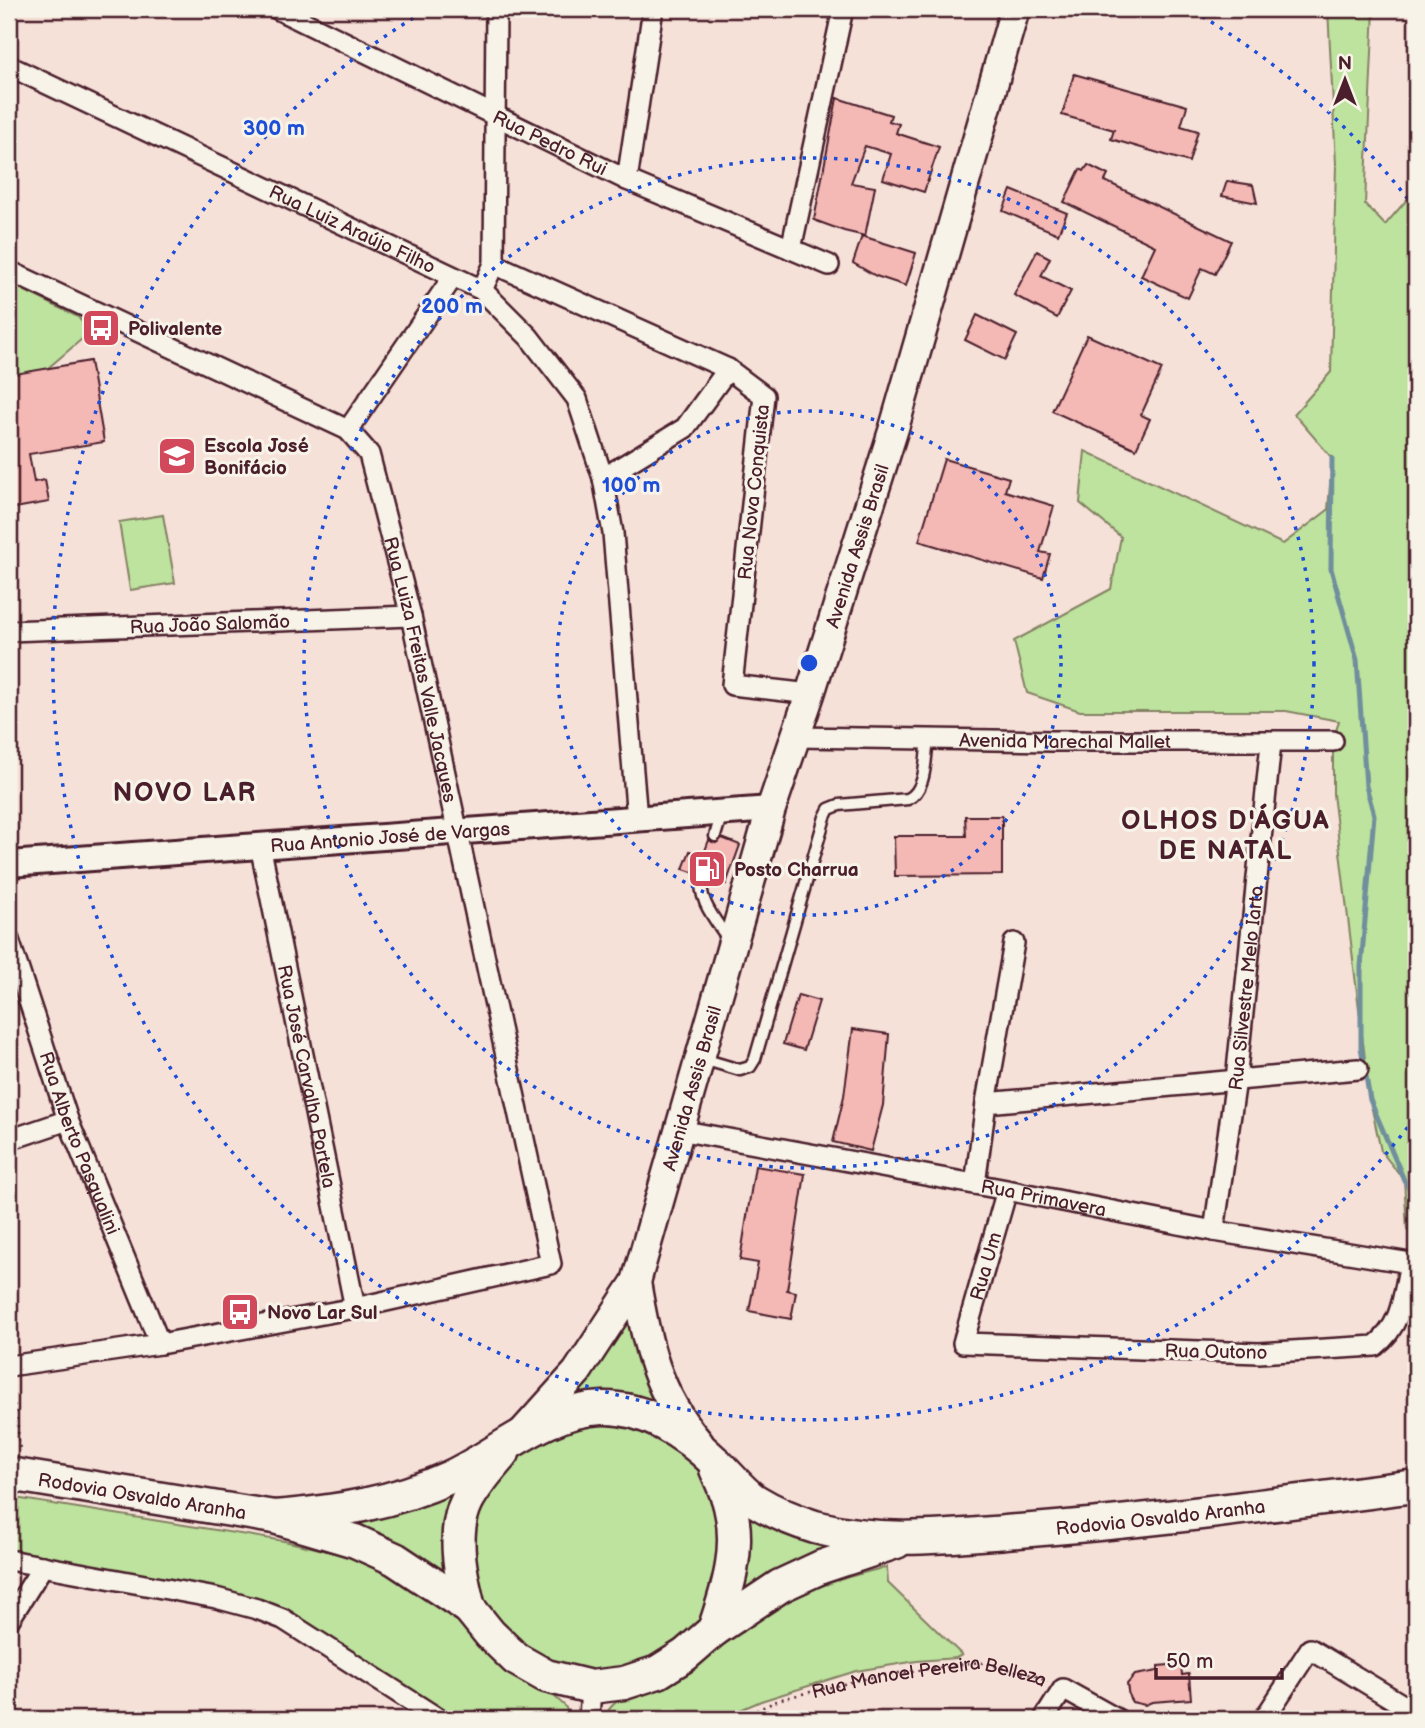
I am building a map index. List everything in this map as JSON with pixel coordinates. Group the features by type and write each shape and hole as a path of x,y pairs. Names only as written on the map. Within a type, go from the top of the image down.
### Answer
{"highway":[{"path":"274,1517 332,1512 417,1491 454,1475 551,1419 569,1413 604,1408 630,1411 653,1419 687,1438 712,1458 752,1499 783,1515 814,1527 904,1539"},
{"path":"469,1608 459,1550 460,1528 466,1503 488,1470 516,1439"},
{"path":"712,1458 730,1505 735,1539 732,1574 714,1630"},
{"name":"Rodovia Osvaldo Aranha","path":"11,1474 274,1517"},
{"name":"Rodovia Osvaldo Aranha","path":"904,1539 1125,1523 1416,1486"},
{"path":"274,1517 355,1541 395,1559 469,1608 490,1634 516,1659 546,1676 591,1687 624,1684 658,1672 780,1586 821,1567 904,1539"}],"main road":[{"name":"Avenida Assis Brasil","path":"516,1439 578,1372 636,1282 771,808 894,428 1015,9"},
{"name":"Avenida Assis Brasil","path":"636,1282 644,1330 666,1396 682,1424 712,1458"}],"street":[{"name":"Rua Pedro Rui","path":"277,9 627,180 829,265"},
{"path":"482,290 494,264 496,9"},
{"path":"627,180 653,9"},
{"path":"791,249 843,9"},
{"name":"Rua Luiz Araújo Filho","path":"9,66 482,290 529,337 578,399 603,478 613,533 638,819"},
{"name":"Rua Nova Conquista","path":"494,264 728,369 765,396 732,685 810,694"},
{"path":"9,271 348,430 453,277"},
{"path":"603,478 685,429 728,369"},
{"name":"Rua Luiza Freitas Valle Jacques","path":"348,430 369,454 411,616 551,1264 355,1308"},
{"name":"Rua João Salomão","path":"9,631 411,616"},
{"name":"Avenida Marechal Mallet","path":"796,737 1271,743 1333,741"},
{"name":"Rua Silvestre Melo Iarto","path":"1214,1231 1236,1080 1271,743"},
{"name":"Rua Antonio José de Vargas","path":"9,864 638,819 719,824 771,808"},
{"name":"Rua José Carvalho Portela","path":"260,845 355,1308"},
{"name":"Rua Alberto Pasqualini","path":"9,940 17,995 160,1344"},
{"path":"975,1184 1014,943"},
{"path":"986,1103 1358,1069"},
{"path":"9,1140 68,1120"},
{"name":"Rua Primavera","path":"679,1130 1214,1231 1409,1263"},
{"name":"Rua Um","path":"963,1343 1007,1190"},
{"name":"Rua Outono","path":"963,1343 1259,1353 1375,1346 1388,1336 1399,1317 1409,1263"},
{"path":"9,1366 160,1344 355,1308"},
{"path":"9,1560 216,1598 257,1609 283,1619 439,1719"},
{"path":"9,1620 43,1566"},
{"path":"1264,1719 1310,1649 1416,1713"},
{"path":"589,1719 591,1687"},
{"path":"1044,1719 1063,1689"},
{"name":"Rua Manoel Pereira Belleza","path":"1063,1689 1117,1719"}],"lane":[{"path":"699,1058 740,1070 750,1067 755,1059 829,809 839,805 908,799 915,796 920,788 928,739"},
{"path":"702,875 702,898 732,945"}],"path":[{"path":"9,1384 21,1450 11,1474"},
{"name":"Rua Manoel Pereira Belleza","path":"737,1719 781,1699 877,1676 979,1662 1036,1676 1063,1689"}],"green space":[{"path":"1328,9 1374,9 1365,204 1385,225 1416,189 1416,735 1413,793 1416,808 1416,1240 1407,1229 1404,1180 1381,1151 1370,1100 1333,794 1333,741 1339,721 1286,711 1080,711 1027,693 1014,641 1111,589 1121,537 1080,503 1085,451 1283,544 1328,510 1332,458 1294,414 1331,372 1336,164"},
{"path":"9,283 78,317 87,327 82,339 41,374 9,382"},
{"path":"163,515 175,583 130,590 119,522"},
{"path":"631,1300 645,1376 660,1413 564,1401"},
{"path":"599,1422 636,1427 669,1443 688,1459 704,1478 720,1511 725,1548 720,1585 704,1618 688,1637 669,1653 636,1669 599,1674 562,1669 529,1653 510,1637 494,1618 478,1585 473,1548 478,1511 494,1478 510,1459 529,1443 562,1427"},
{"path":"461,1486 454,1587 336,1529 400,1512"},
{"path":"9,1497 284,1541 346,1555 395,1574 453,1615 493,1659 544,1687 565,1706 571,1719 457,1719 401,1682 289,1617 9,1553"},
{"path":"739,1507 782,1533 819,1545 852,1550 735,1601"},
{"path":"887,1567 888,1583 962,1655 856,1671 761,1701 719,1719 604,1719 608,1710 618,1701 650,1688 764,1612 815,1588"}],"building":[{"path":"1074,74 1187,106 1181,126 1198,131 1189,162 1111,139 1114,130 1062,115"},
{"path":"837,98 891,115 889,121 899,124 896,133 939,147 924,192 883,179 891,154 865,146 851,183 875,187 865,236 814,220"},
{"path":"1088,165 1108,175 1105,181 1231,241 1215,274 1202,268 1188,298 1141,276 1155,246 1064,202 1080,169 1084,171"},
{"path":"1227,181 1253,185 1257,203 1222,196"},
{"path":"1011,190 1067,213 1058,234 1003,211"},
{"path":"862,236 916,253 906,286 876,276 853,263"},
{"path":"1037,251 1050,258 1041,276 1071,291 1057,318 1014,295"},
{"path":"977,315 1017,335 1005,360 965,340"},
{"path":"1087,335 1162,369 1141,415 1150,419 1136,449 1052,411"},
{"path":"90,361 104,442 29,454 34,482 45,480 49,502 9,509 9,375"},
{"path":"944,459 1009,478 1005,491 1054,506 1040,552 1050,554 1043,578 919,541"},
{"path":"965,816 1002,816 1002,875 895,876 894,836 966,836"},
{"path":"722,838 740,845 726,884 709,878 708,871 703,868 695,873 683,869 690,851 703,856 709,840 716,843"},
{"path":"798,995 819,1001 804,1050 783,1044"},
{"path":"853,1029 889,1034 883,1105 871,1151 833,1142 844,1096"},
{"path":"755,1166 805,1174 787,1290 796,1292 791,1319 749,1311 758,1263 740,1260"},
{"path":"1181,1664 1182,1675 1189,1674 1191,1699 1145,1705 1132,1702 1127,1684 1135,1675 1158,1671 1158,1666"}],"waterway":[{"path":"1332,458 1331,569 1357,660 1366,786 1374,815 1361,967 1361,1047 1370,1100 1404,1180 1416,1200"}],"place":[{"name":"Polivalente","path":"101,328"},
{"name":"Escola José Bonifácio","path":"177,456"},
{"name":"Posto Charrua","path":"707,869"},
{"name":"Novo Lar Sul","path":"240,1312"}],"district":[{"name":"NOVO LAR","path":"185,792"},
{"name":"OLHOS D'ÁGUA DE NATAL","path":"1226,835"}]}
